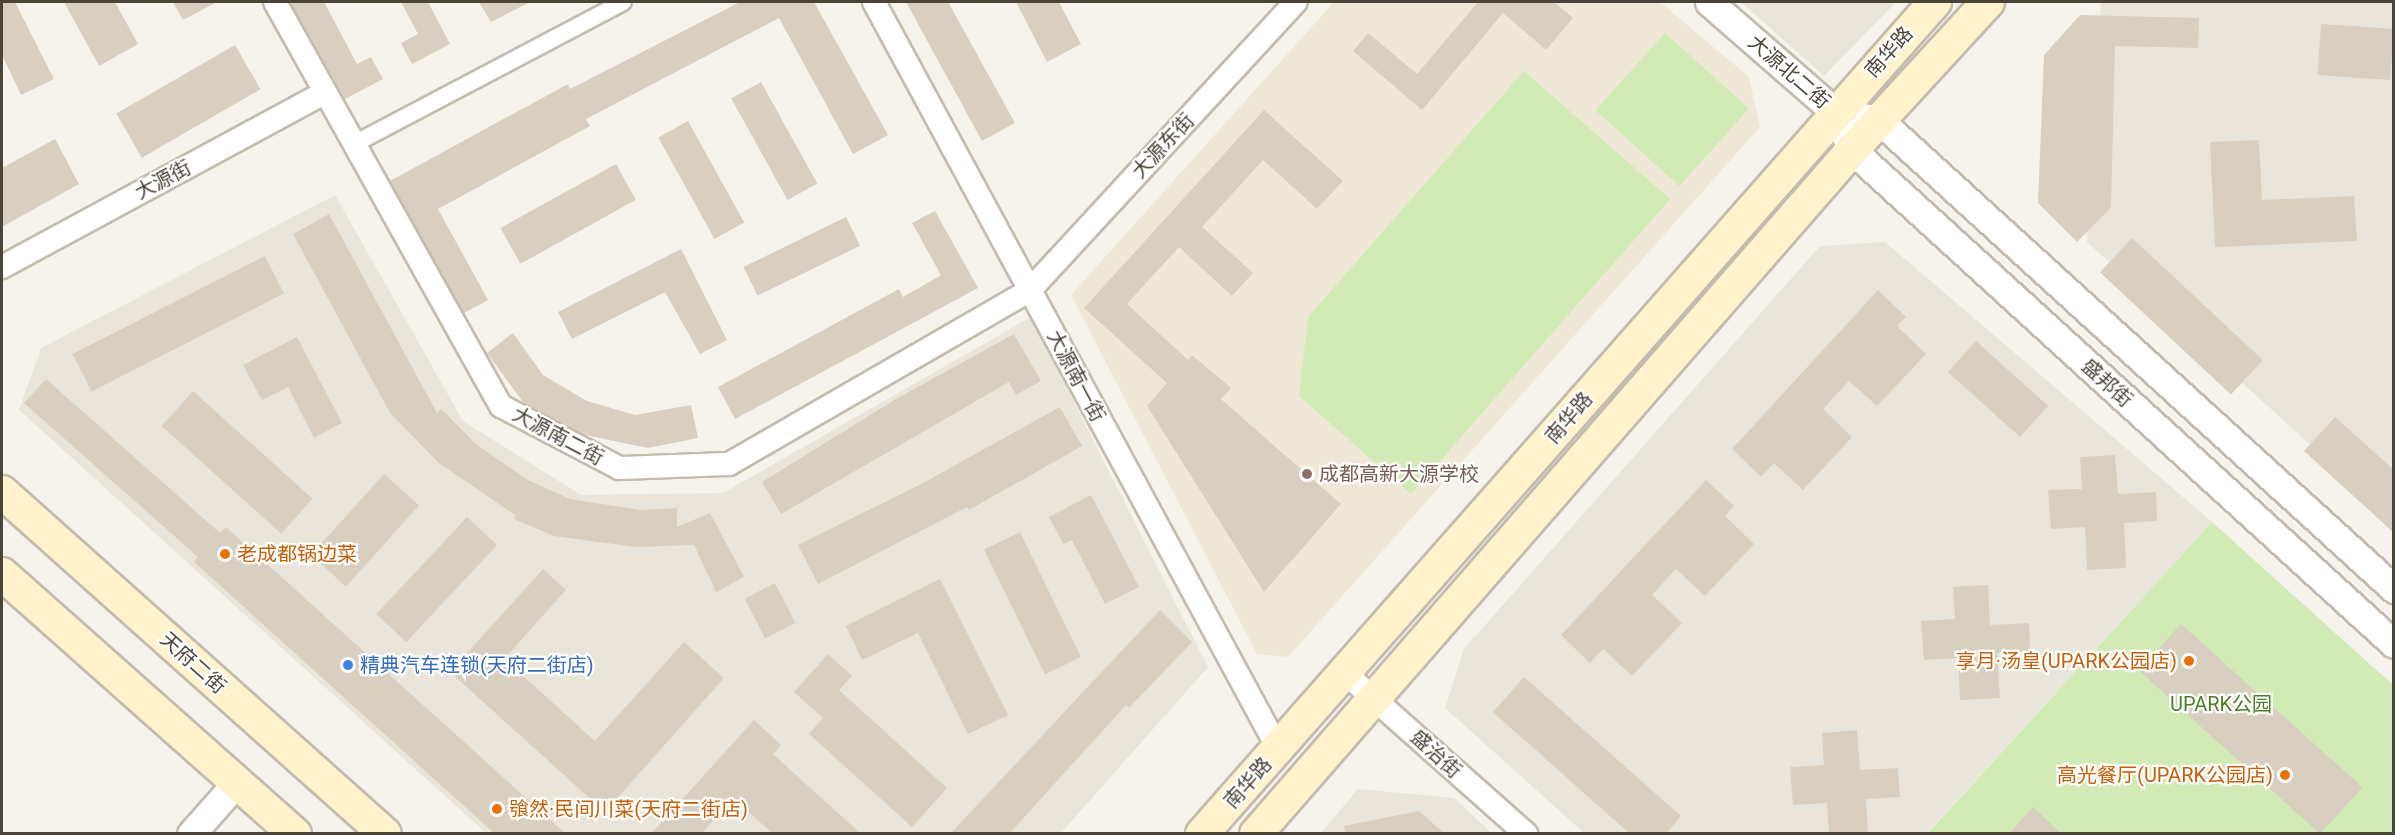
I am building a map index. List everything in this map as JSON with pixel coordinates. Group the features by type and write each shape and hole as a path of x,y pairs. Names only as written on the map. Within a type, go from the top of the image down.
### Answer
{"main road":[{"name":"南华路","path":"1202,834 1346,674 1835,112 1935,2"},
{"name":"南华路","path":"1256,834 1371,697 1852,150 1988,2"},
{"name":"天府二街","path":"2,492 386,834"},
{"path":"2,573 295,834"}],"street":[{"name":"大源南二街","path":"275,2 501,406 619,468 729,464 1030,290"},
{"path":"354,144 623,2"},
{"name":"大源南一街","path":"874,2 1278,750"},
{"name":"大源东街","path":"1030,290 1296,2"},
{"name":"大源北二街","path":"1709,2 1835,112 1879,120"},
{"name":"大源街","path":"2,267 325,92"},
{"name":"盛邦街","path":"1835,112 1852,150 2394,644"},
{"name":"盛邦街","path":"1879,120 2394,589"},
{"name":"盛治街","path":"1346,674 1526,834"},
{"path":"191,834 237,782"}],"shaded area":[{"name":"成都高新大源学校","path":"1334,2 1660,2 1749,77 1760,127 1288,657 1257,654 1071,295"},
{"path":"1741,2 1896,2 1824,76"},
{"path":"2101,2 2393,2 2393,520 2087,242"},
{"path":"335,195 463,421 581,495 723,493 1031,317 1208,667 1061,833 486,833 19,410 41,348"},
{"path":"1885,242 2212,522 1927,833 1584,833 1445,708 1464,649 1820,246"},
{"path":"1358,789 1454,798 1492,833 1320,834"}],"green space":[{"path":"1665,33 1749,109 1679,186 1595,110"},
{"path":"1524,71 1670,199 1411,494 1299,396 1308,317"},
{"name":"UPARK公园","path":"2212,522 2393,685 2393,833 1927,834"}],"building":[{"path":"2,2 15,2 54,79 21,95 2,55"},
{"path":"64,2 115,2 138,44 99,66"},
{"path":"173,2 217,2 183,20"},
{"path":"290,2 324,2 357,64 371,57 383,79 345,99"},
{"path":"401,2 428,2 450,44 412,64 401,43 418,34"},
{"path":"479,2 530,2 491,22"},
{"path":"740,2 814,2 888,135 853,154 779,18 586,119 590,126 438,209 488,300 464,313 390,181 568,84 570,89"},
{"path":"906,2 948,2 1015,123 982,141"},
{"path":"1016,2 1059,2 1081,44 1047,62"},
{"path":"1478,2 1554,2 1573,18 1546,50 1503,13 1422,110 1353,51 1368,33 1417,74"},
{"path":"2080,15 2199,18 2198,48 2115,46 2111,208 2077,242 2038,203 2044,55"},
{"path":"2321,24 2394,29 2390,80 2317,75"},
{"path":"235,45 260,89 142,158 116,114"},
{"path":"761,82 817,183 788,200 731,98"},
{"path":"1264,110 1343,181 1317,209 1263,160 1202,227 1253,273 1232,296 1179,247 1127,304 1188,360 1192,355 1231,388 1221,399 1341,504 1264,592 1147,406 1167,383 1084,308"},
{"path":"688,121 744,222 715,239 658,137"},
{"path":"55,139 79,184 2,227 2,168"},
{"path":"2259,140 2262,200 2354,196 2357,241 2215,247 2210,142"},
{"path":"616,164 636,200 520,264 501,228"},
{"path":"935,211 978,288 735,419 718,387 899,289 903,297 941,275 912,223"},
{"path":"329,214 437,413 441,409 477,445 528,480 570,499 640,510 677,508 677,527 710,513 744,577 716,592 694,545 636,547 554,536 514,519 515,515 439,463 390,413 293,234"},
{"path":"846,217 860,246 758,296 744,267"},
{"path":"2132,238 2263,360 2231,394 2100,272"},
{"path":"681,249 727,340 700,354 665,292 572,339 558,312"},
{"path":"265,256 284,293 92,391 73,354"},
{"path":"1878,290 1906,317 1897,326 1926,354 1877,406 1849,381 1823,409 1852,437 1803,490 1774,463 1761,477 1732,449"},
{"path":"513,333 543,375 587,401 635,415 691,405 698,438 648,448 585,435 523,402 487,353"},
{"path":"1014,334 1041,381 1016,395 1009,382 781,514 762,482 896,399"},
{"path":"297,337 342,423 314,438 288,387 262,400 243,365"},
{"path":"1976,341 2048,406 2020,437 1948,372"},
{"path":"46,379 220,533 226,527 566,834 495,834 194,562 198,557 24,403"},
{"path":"193,391 313,499 281,534 162,426"},
{"path":"1060,407 1082,446 969,510 967,507 818,584 798,545 925,482"},
{"path":"2335,417 2394,470 2394,533 2304,451"},
{"path":"2115,455 2118,494 2156,492 2157,521 2124,523 2126,568 2087,570 2085,527 2051,529 2048,490 2082,489 2080,457"},
{"path":"384,474 419,505 346,586 311,555"},
{"path":"1706,480 1734,506 1725,516 1754,544 1705,596 1676,569 1652,595 1682,623 1632,676 1603,649 1590,663 1561,635"},
{"path":"1091,495 1139,587 1105,604 1072,540 1063,544 1049,517"},
{"path":"467,517 497,545 406,642 376,614"},
{"path":"1020,532 1081,657 1045,674 984,550"},
{"path":"543,569 566,590 504,659 595,741 684,642 724,678 605,812 450,672"},
{"path":"940,579 1008,715 968,734 918,633 862,660 846,626"},
{"path":"775,583 795,623 765,639 745,598"},
{"path":"1988,585 1990,625 2029,623 2030,651 1997,653 2000,698 1960,700 1958,658 1924,660 1921,621 1955,619 1953,587"},
{"path":"1160,610 1192,642 1129,708 1126,705 1009,834 950,834"},
{"path":"2181,624 2362,787 2320,834 2139,671"},
{"path":"828,654 852,676 839,690 947,788 912,827 809,734 823,718 794,692"},
{"path":"1524,677 1681,816 1666,834 1630,834 1493,712"},
{"path":"754,720 781,745 773,754 861,834 773,834 733,798 701,834 651,834"},
{"path":"1857,730 1860,770 1898,768 1900,797 1866,799 1868,834 1829,834 1827,803 1793,805 1790,767 1824,765 1822,733"},
{"path":"2033,807 2062,834 2009,834"},
{"path":"1419,811 1445,834 1345,834 1344,826"}],"place":[{"name":"成都高新大源学校","path":"1307,474"},
{"name":"老成都锅边菜","path":"225,554"},
{"name":"享月·汤皇(UPARK公园店)","path":"2189,661"},
{"name":"精典汽车连锁(天府二街店)","path":"348,665"},
{"name":"高光餐厅(UPARK公园店)","path":"2285,775"},
{"name":"飸然·民间川菜(天府二街店)","path":"497,809"}]}
